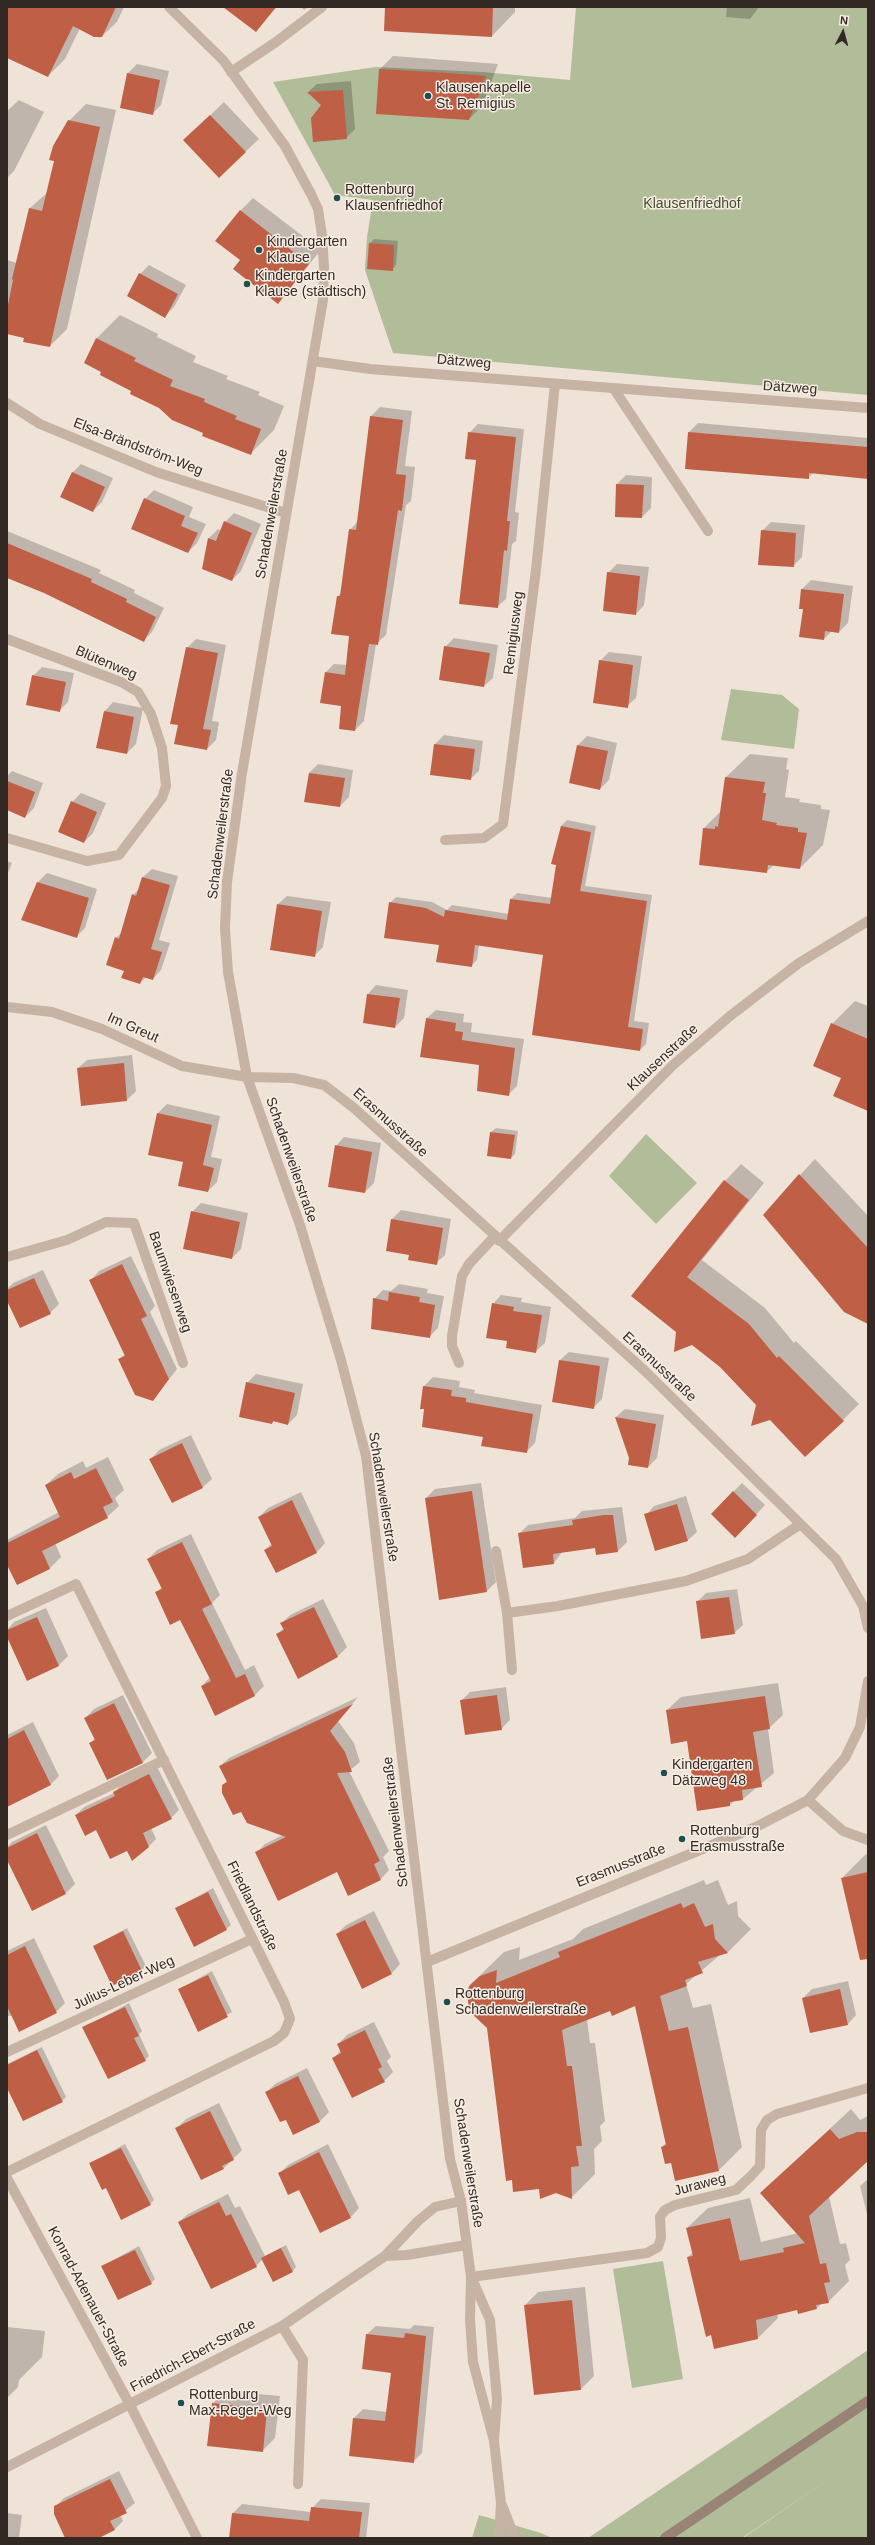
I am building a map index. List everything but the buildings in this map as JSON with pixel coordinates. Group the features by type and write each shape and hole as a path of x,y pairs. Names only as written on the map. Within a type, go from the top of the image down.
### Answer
{"main road":[{"path":"665,2538 868,2401"}],"street":[{"name":"Schadenweilerstraße","path":"169,7 223,60 285,146 304,177 318,209 324,267 323,300 242,773 227,882 228,972 247,1077 300,1225 341,1360 366,1456 450,2159 462,2201 466,2245 471,2277 470,2320 473,2362 494,2441 501,2503 499,2538"},
{"path":"231,72 276,42 322,7"},
{"name":"Dätzweg","path":"313,361 370,369 868,408"},
{"name":"Remigiusweg","path":"446,840 484,838 503,824 536,570 555,384"},
{"path":"614,389 708,531"},
{"name":"Elsa-Brändström-Weg","path":"7,403 40,424 156,472 286,513"},
{"name":"Blütenweg","path":"7,639 121,682 138,692 151,714 166,769 166,786 162,798 119,855 87,861 7,838"},
{"name":"Klausenstraße","path":"497,1239 672,1066 730,1016 799,963 868,921"},
{"name":"Im Greut","path":"7,1007 52,1012 102,1029 182,1066 247,1077"},
{"name":"Erasmusstraße","path":"247,1077 293,1078 324,1085 354,1108 497,1239 644,1370 799,1525 836,1559 863,1606 868,1628"},
{"name":"Baumwiesenweg","path":"7,1257 67,1240 106,1222 134,1223 183,1363"},
{"path":"459,1363 452,1346 452,1336 462,1276 469,1264 497,1239"},
{"path":"507,1613 558,1606 686,1581 748,1559 799,1525"},
{"path":"496,1551 507,1613 512,1670"},
{"name":"Friedlandstraße","path":"7,1616 76,1584 284,2002 290,2019 284,2033 274,2041 7,2172"},
{"name":"Erasmusstraße","path":"427,1962 756,1827 808,1800 845,1758 860,1728 868,1681"},
{"path":"7,1835 164,1760"},
{"path":"808,1800 843,1831 868,1840"},
{"name":"Julius-Leber-Weg","path":"7,2052 252,1939"},
{"name":"Juraweg","path":"471,2277 647,2253 658,2246 662,2238 660,2217 666,2210 675,2205 736,2190 751,2176 760,2166 761,2130 767,2120 777,2114 868,2088"},
{"name":"Konrad-Adenauer-Straße","path":"7,2178 130,2405 197,2538"},
{"name":"Friedrich-Ebert-Straße","path":"7,2467 282,2326 385,2256 418,2221 435,2207 462,2201"},
{"path":"385,2256 407,2255 466,2245"},
{"name":"Schadenweilerstraße","path":"471,2277 490,2320 497,2399 494,2441"},
{"path":"282,2326 303,2360 298,2484"},
{"name":"Schadenweilerstraße","path":"501,2503 515,2538"}],"green space":[{"name":"Klausenfriedhof","path":"576,7 868,7 868,395 393,353 365,270 367,237 373,200 335,195 273,82 376,67 483,72 570,80"},
{"path":"731,689 782,695 799,709 794,749 721,740"},
{"path":"646,1134 697,1183 656,1224 609,1176"},
{"path":"663,2261 683,2379 632,2388 613,2269"},
{"path":"868,2350 868,2538 743,2538 833,2476 742,2538 588,2538"},
{"path":"479,2515 541,2533 552,2538 472,2538"}],"place":[{"name":"Klausenkapelle St. Remigius","path":"428,96"},
{"name":"Rottenburg Klausenfriedhof","path":"337,198"},
{"name":"Kindergarten Klause","path":"259,250"},
{"name":"Kindergarten Klause (städtisch)","path":"247,284"},
{"name":"Kindergarten Dätzweg 48","path":"664,1773"},
{"name":"Rottenburg Erasmusstraße","path":"682,1839"},
{"name":"Rottenburg Schadenweilerstraße","path":"447,2002"},
{"name":"Rottenburg Max-Reger-Weg","path":"181,2403"}]}
